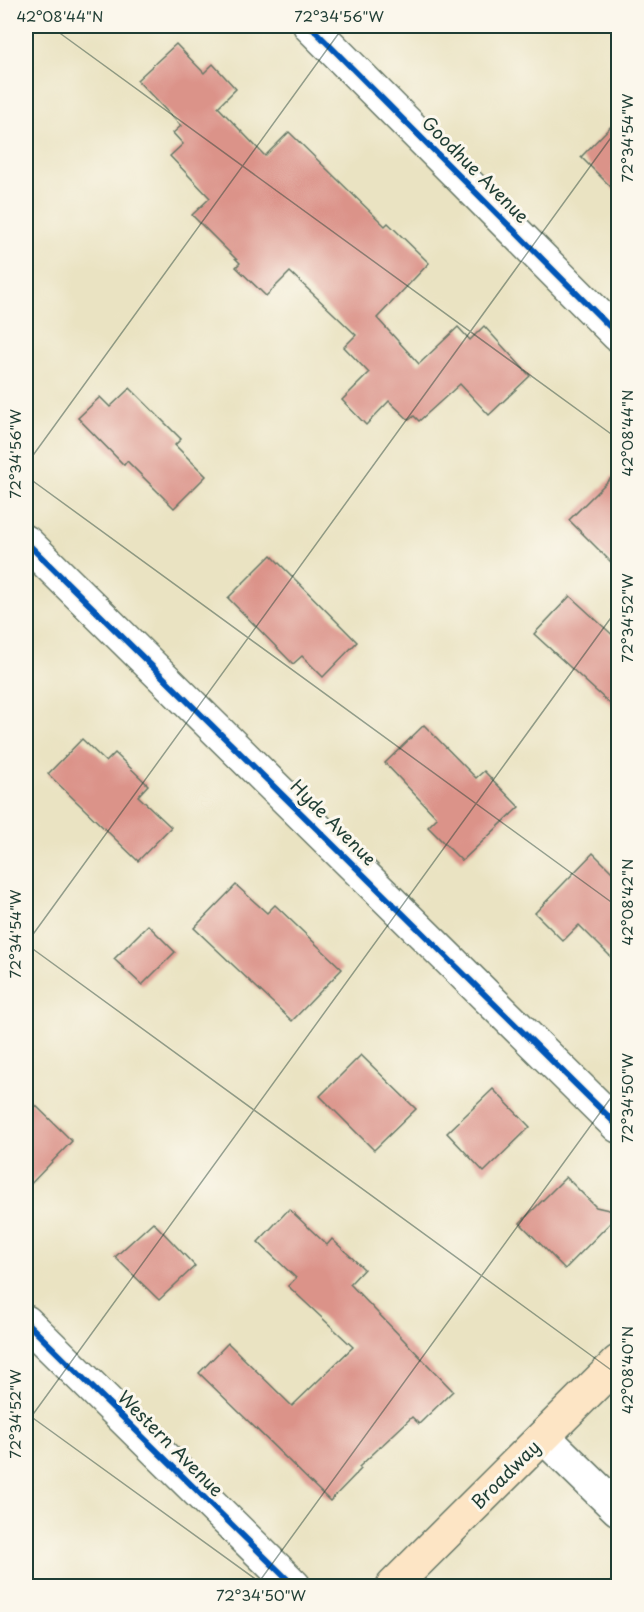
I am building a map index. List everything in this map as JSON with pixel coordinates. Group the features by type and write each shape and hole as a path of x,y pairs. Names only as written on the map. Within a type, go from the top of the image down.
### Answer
{"main road":[{"name":"Broadway","path":"393,1587 618,1362"}],"street":[{"name":"Goodhue Avenue","path":"310,26 618,335"},
{"name":"Hyde Avenue","path":"26,542 618,1126"},
{"name":"Western Avenue","path":"26,1322 294,1587"},
{"path":"544,1437 618,1509"}],"building":[{"path":"176,44 204,73 213,64 236,89 218,107 265,156 289,132 385,226 388,223 429,263 377,318 419,364 458,327 470,340 484,326 530,376 489,415 460,384 419,421 414,416 409,420 389,401 366,425 342,400 369,373 344,347 356,335 290,272 266,296 236,267 240,263 192,215 210,198 170,156 183,144 173,133 181,126 137,80"},
{"path":"618,119 618,194 581,157"},
{"path":"130,388 181,439 175,445 206,476 174,508 127,461 124,465 78,418 100,397 110,407"},
{"path":"618,471 618,569 569,520"},
{"path":"271,555 357,642 323,677 302,656 293,664 228,598"},
{"path":"570,596 618,640 618,711 534,634"},
{"path":"424,725 476,778 484,771 519,807 462,861 428,827 437,818 385,763"},
{"path":"82,739 106,762 115,753 148,785 138,796 171,827 138,861 48,774"},
{"path":"593,853 618,878 618,964 579,925 563,941 535,913"},
{"path":"236,885 267,913 275,905 342,969 292,1021 194,928"},
{"path":"148,925 175,952 142,985 114,959"},
{"path":"361,1055 416,1109 374,1150 320,1096"},
{"path":"493,1089 530,1127 484,1172 447,1133"},
{"path":"26,1096 72,1141 26,1189"},
{"path":"566,1177 596,1207 618,1212 618,1215 565,1269 520,1223"},
{"path":"289,1209 327,1245 332,1239 364,1269 350,1284 453,1391 419,1424 412,1417 359,1467 361,1469 330,1501 199,1373 228,1343 292,1406 353,1347 288,1286 296,1278 258,1242"},
{"path":"153,1222 195,1266 159,1300 115,1257"}],"cycle path":[{"path":"310,26 618,335"},
{"path":"26,542 618,1126"},
{"path":"26,1322 294,1586"}]}
